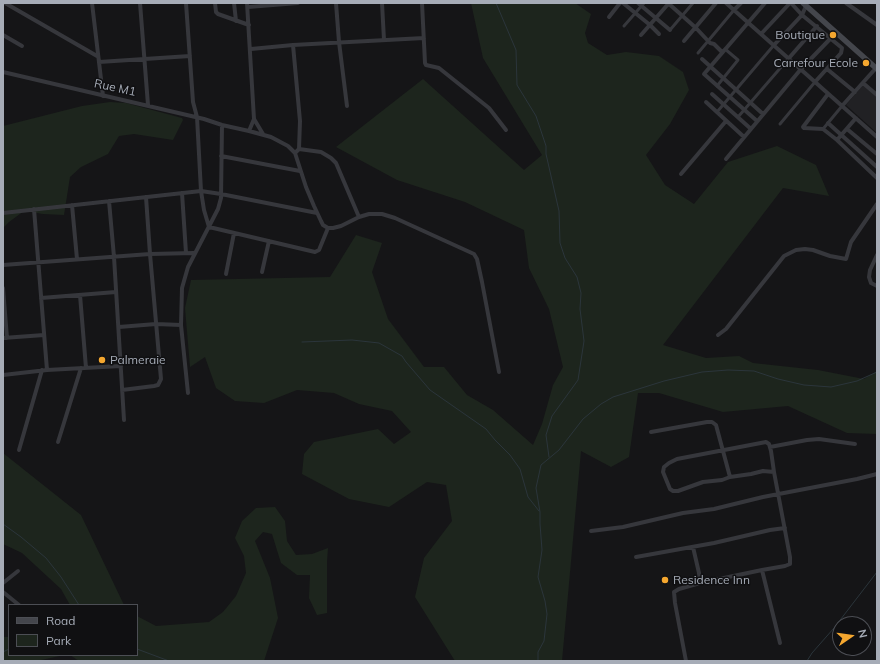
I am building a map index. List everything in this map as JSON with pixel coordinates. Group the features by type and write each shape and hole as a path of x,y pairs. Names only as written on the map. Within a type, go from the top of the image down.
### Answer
{"main road":[{"path":"806,6 876,69"}],"street":[{"path":"5,3 97,56"},
{"path":"92,3 97,56 103,96"},
{"path":"140,3 148,105"},
{"path":"186,3 193,102 197,117 201,191 204,210 210,227"},
{"path":"215,3 216,12 218,14 249,25"},
{"path":"234,3 236,20"},
{"path":"249,131 254,119 248,5 298,3"},
{"path":"336,3 347,106"},
{"path":"382,3 384,40"},
{"path":"422,3 424,60 426,65 439,68 489,108 506,130"},
{"path":"609,17 620,3"},
{"path":"623,3 659,34"},
{"path":"641,35 669,3 708,40 738,60 717,86"},
{"path":"624,26 641,4 670,30 693,3"},
{"path":"684,41 716,3"},
{"path":"726,3 877,137"},
{"path":"698,53 741,3"},
{"path":"757,122 704,74 765,3"},
{"path":"761,34 791,3 802,15 842,47 842,52 780,124"},
{"path":"717,112 774,45 802,15 806,6 813,3"},
{"path":"846,3 877,25"},
{"path":"738,117 817,26"},
{"path":"3,35 22,46"},
{"path":"251,50 293,45 424,38"},
{"path":"726,159 801,69 831,38"},
{"path":"293,45 300,121 298,149 295,153 300,171 317,213 324,225 328,228 333,228 359,217 376,214 396,218 474,254 477,259 492,328 499,372"},
{"path":"99,62 190,56"},
{"path":"702,59 763,114"},
{"path":"827,69 855,92"},
{"path":"823,129 876,69"},
{"name":"Rue M1","path":"3,72 103,96 148,105 197,117 222,125 263,134 288,146 295,153"},
{"path":"863,83 877,95"},
{"path":"712,94 751,129"},
{"path":"828,94 803,127 823,129 837,140 877,178"},
{"path":"706,102 744,137"},
{"path":"837,140 856,118"},
{"path":"254,119 263,134"},
{"path":"681,174 726,121"},
{"path":"828,123 877,168"},
{"path":"188,394 181,325 182,288 194,253 210,227 218,209 221,194 222,125"},
{"path":"847,129 877,154"},
{"path":"298,149 321,152 336,163 359,217"},
{"path":"221,156 300,171"},
{"path":"3,212 201,191 317,213"},
{"path":"182,193 186,253"},
{"path":"122,390 154,386 160,383 161,379 146,197"},
{"path":"109,201 119,327 124,420"},
{"path":"718,335 726,329 784,256 796,250 805,249 830,256 846,258 851,242 877,204"},
{"path":"72,205 77,260"},
{"path":"19,450 45,370 44,335 34,209"},
{"path":"210,227 315,252 319,250 328,228"},
{"path":"226,274 234,233"},
{"path":"262,272 269,241"},
{"path":"3,265 150,254 194,253"},
{"path":"877,255 870,270 869,277 871,283 877,286"},
{"path":"3,288 5,338 44,335"},
{"path":"41,298 116,292"},
{"path":"80,295 86,368"},
{"path":"119,327 156,324 181,325"},
{"path":"3,375 45,370 121,366"},
{"path":"58,442 81,368"},
{"path":"651,432 712,422 716,425 730,477"},
{"path":"770,447 819,439 855,444"},
{"path":"686,661 674,592 700,583 790,564 770,444 766,442 677,459 664,467 663,472 670,489 673,491 678,491 702,482 722,480 730,477 763,471 774,472"},
{"path":"591,531 623,527 677,514 714,509 778,494 877,474"},
{"path":"636,558 785,528"},
{"path":"693,547 700,583"},
{"path":"762,570 780,644"},
{"path":"3,583 18,571"},
{"path":"3,592 18,604"}],"shaded area":[{"path":"864,84 877,96 877,133 846,105"}],"green space":[{"path":"471,3 575,3 591,14 585,33 588,43 607,55 626,52 659,56 683,72 689,90 670,124 646,155 665,185 694,204 728,162 777,146 816,165 829,196 783,188 663,345 706,358 739,356 753,363 818,370 864,379 877,371 877,434 847,433 788,406 723,412 659,393 638,393 629,457 611,467 581,451 562,661 455,661 415,597 424,558 452,521 446,485 427,482 389,507 349,499 302,474 304,454 314,442 378,429 394,444 411,432 392,411 359,404 334,393 297,390 264,403 235,401 216,388 205,357 190,367 185,308 191,280 330,277 356,235 382,243 372,272 388,319 424,367 444,367 467,395 493,410 533,445 542,424 553,385 563,367 549,309 529,268 524,230 465,202 397,180 336,147 423,79 524,170 542,155 483,58"},
{"path":"110,102 126,103 182,118 183,120 173,140 134,134 119,136 108,154 81,167 70,177 64,215 24,211 3,228 3,126 82,106"},
{"path":"3,453 81,515 124,604 69,604 61,589 22,553 3,544"},
{"path":"275,507 285,521 287,541 296,555 312,554 328,548 327,613 317,615 309,598 310,575 297,575 281,563 272,534 263,532 255,541 270,578 278,618 264,661 79,661 72,656 138,656 138,617 156,626 209,622 223,612 236,596 246,573 244,556 235,538 242,521 256,508"},
{"path":"3,637 8,637 8,656 60,656 37,661 3,661"}],"waterway":[{"path":"496,3 516,50 517,85 536,116 546,146 546,154 559,211 560,243 565,258 577,277 581,293 580,309 584,341 578,380 552,416 546,435 549,457"},
{"path":"302,342 352,340 379,343 402,356 430,390 486,429 510,455 520,469 528,497 539,511"},
{"path":"538,661 538,652 544,641 547,614 538,577 542,550 540,512 536,488 541,465 559,450 583,419 601,404 613,397 664,381 702,372 728,370 754,371 778,379 804,385 831,387 857,381 877,372"},
{"path":"3,524 46,558 61,577 78,604"},
{"path":"807,661 877,572"},
{"path":"138,649 169,661"},
{"path":"3,652 8,650"}],"place":[{"name":"Boutique","path":"833,35"},
{"name":"Carrefour Ecole","path":"866,63"},
{"name":"Palmeraie","path":"102,360"},
{"name":"Residence Inn","path":"665,580"}]}
